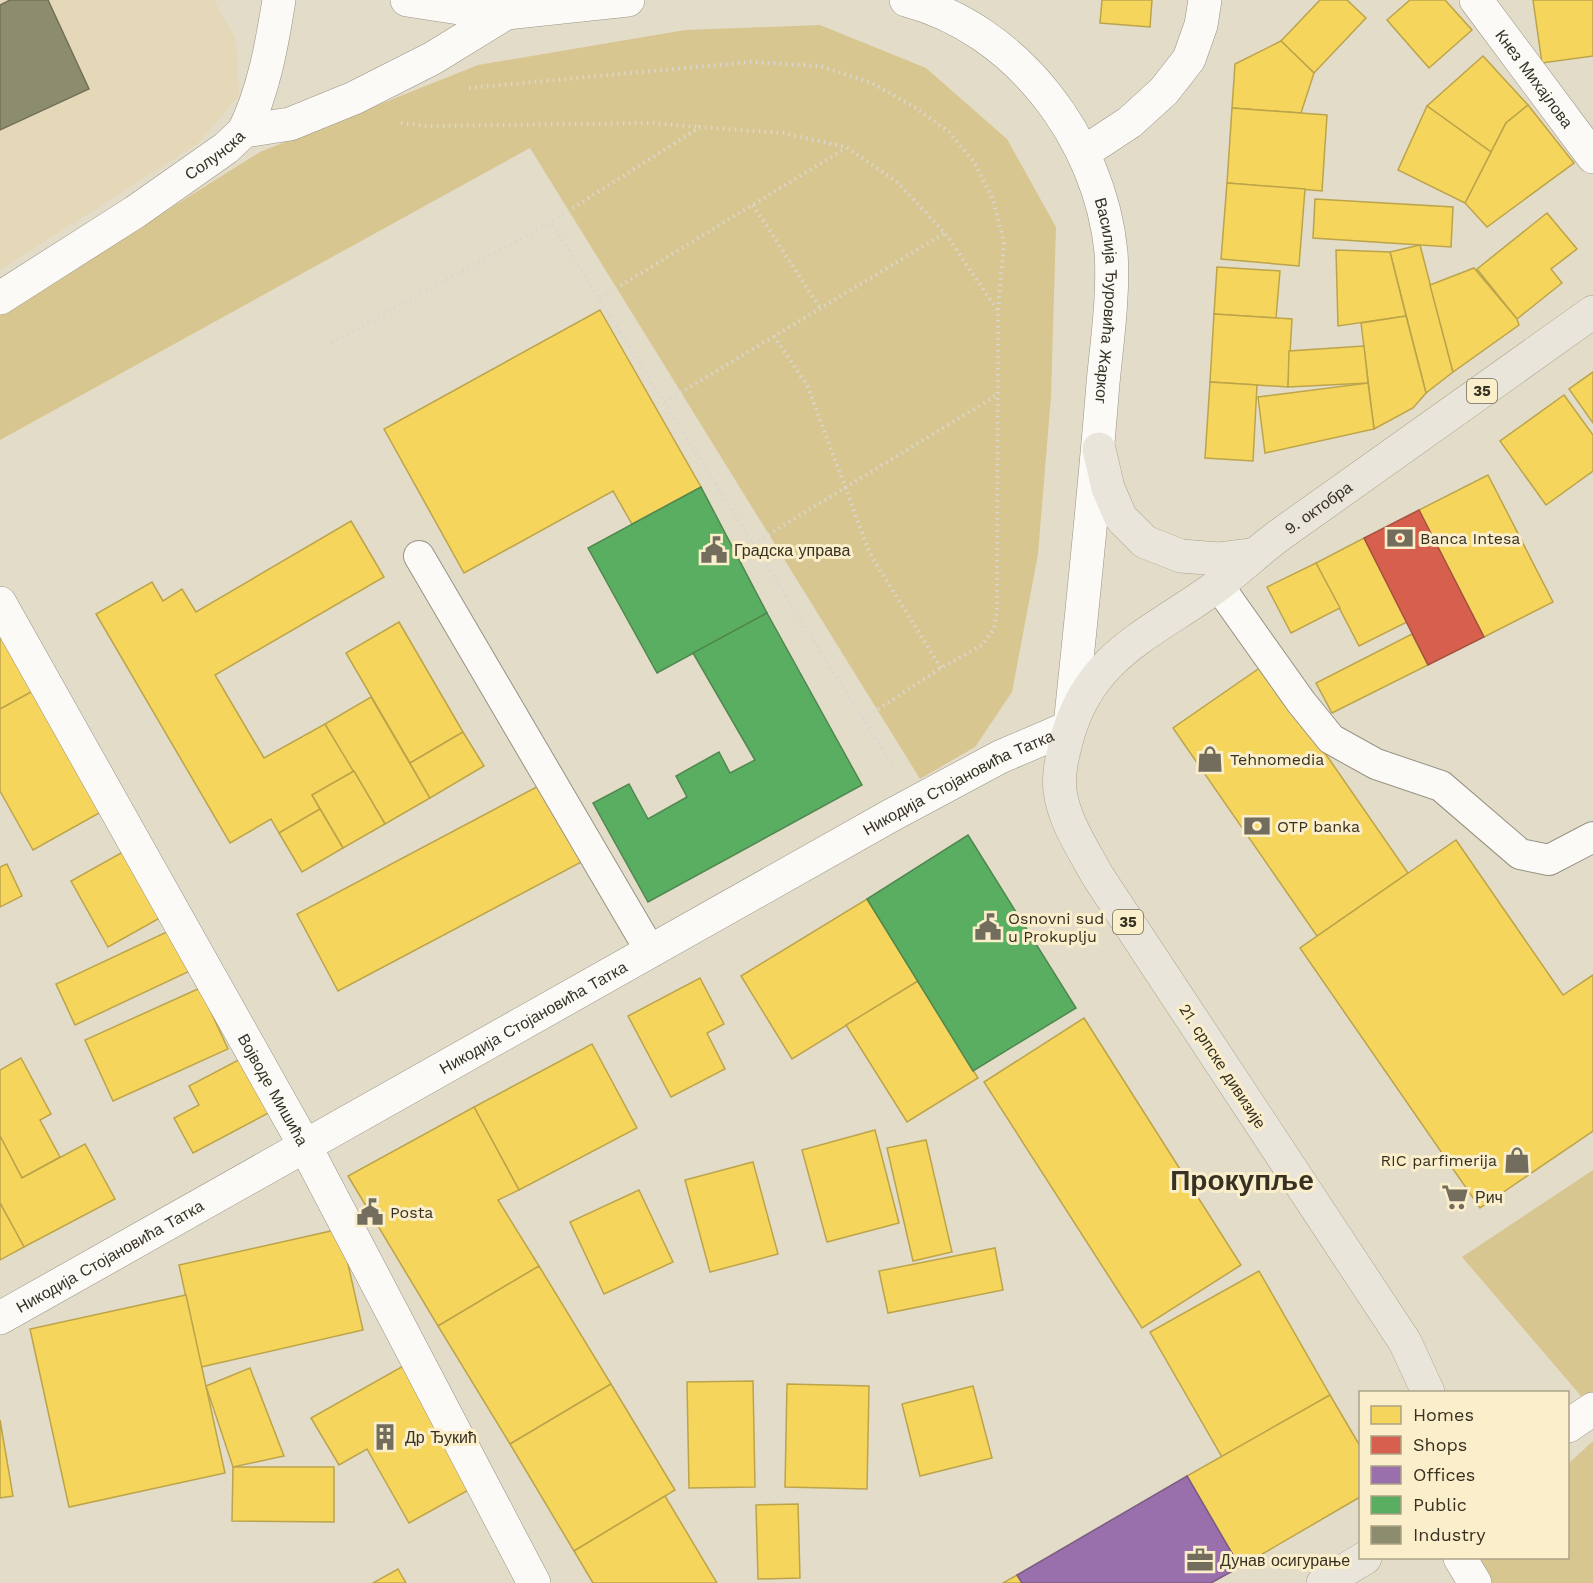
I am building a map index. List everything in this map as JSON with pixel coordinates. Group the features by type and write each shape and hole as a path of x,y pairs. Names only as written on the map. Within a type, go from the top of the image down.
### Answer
{"main road":[{"name":"9. октобра","path":"1070,727 1088,690 1107,664 1129,645 1218,585 1252,555 1593,312"},
{"path":"1099,449 1108,488 1121,518 1145,542 1181,556 1219,559 1252,555"},
{"name":"21. српске дивизије","path":"1070,727 1060,764 1060,792 1075,836 1097,875 1405,1342 1428,1391"},
{"path":"1323,1583 1362,1559"}],"street":[{"path":"244,131 252,114 266,69 279,0"},
{"path":"407,0 459,9 506,13 628,0"},
{"name":"Василија Ђуровића Жарког","path":"906,0 947,13 1004,51 1031,78 1066,123 1083,153 1096,185 1111,252 1110,297 1099,449 1070,727"},
{"path":"1083,153 1130,122 1164,91 1189,59 1201,25 1204,0"},
{"name":"Кнез Михајлова","path":"1476,0 1593,157"},
{"name":"Солунска","path":"0,298 108,230 217,155 244,131 290,124 354,98 433,58 506,13"},
{"name":"Војводе Мишића","path":"0,603 305,1146 534,1583"},
{"name":"Никодија Стојановића Татка","path":"0,1318 916,802 999,757 1070,727"},
{"path":"1569,1425 1593,1409"},
{"path":"1461,1559 1475,1583"}],"lane":[{"path":"419,556 651,952"},
{"path":"1218,585 1301,702 1331,739 1376,764 1441,786 1520,854 1550,860 1593,837"}],"path":[{"path":"459,89 750,62 820,66 872,83 916,108 950,132 974,162 993,199 1004,243 998,311 997,600 994,629 982,645 941,668 863,719"},
{"path":"393,122 428,126 653,123 783,133 846,147 897,182 945,233 998,311"},
{"path":"331,343 551,222 700,127"},
{"path":"600,298 846,147"},
{"path":"753,205 820,308"},
{"path":"551,222 916,802"},
{"path":"665,402 945,233"},
{"path":"774,336 808,387 870,554 941,668"},
{"path":"753,544 997,395"}],"shaded area":[{"path":"0,0 214,0 236,39 239,96 197,144 0,270"},
{"path":"820,25 926,68 1007,139 1056,227 1051,396 1038,554 1012,692 975,747 920,779 530,148 0,440 0,315 260,152 478,65 685,30"},
{"path":"1593,1170 1593,1410 1462,1257"},
{"path":"1593,1441 1593,1583 1486,1583 1469,1559 1569,1559 1569,1463"}],"building: Homes":[{"path":"1102,0 1152,0 1150,27 1100,23"},
{"path":"1320,0 1347,0 1366,18 1314,73 1281,41"},
{"path":"1410,0 1445,0 1472,30 1429,68 1387,20"},
{"path":"1533,0 1593,0 1593,56 1542,63"},
{"path":"1281,41 1314,73 1301,113 1232,108 1235,64"},
{"path":"1483,56 1528,105 1506,123 1491,152 1427,106"},
{"path":"1528,105 1574,163 1487,227 1465,203 1506,123"},
{"path":"1427,106 1491,152 1465,203 1398,170"},
{"path":"1232,108 1327,115 1322,191 1227,183"},
{"path":"1227,183 1305,189 1299,266 1221,259"},
{"path":"1315,199 1453,207 1451,247 1313,238"},
{"path":"1547,213 1577,249 1551,269 1562,283 1517,319 1477,269"},
{"path":"1420,245 1453,372 1426,393 1390,252"},
{"path":"1336,250 1390,252 1406,316 1338,326"},
{"path":"1217,267 1280,271 1276,318 1214,314"},
{"path":"1474,268 1517,319 1519,325 1453,372 1430,285"},
{"path":"600,310 701,487 632,524 613,491 464,573 384,429"},
{"path":"1214,314 1292,319 1288,387 1210,382"},
{"path":"1406,316 1426,393 1413,408 1374,429 1361,323"},
{"path":"1364,346 1368,383 1288,387 1289,351"},
{"path":"1593,372 1593,423 1569,389"},
{"path":"1210,382 1257,385 1253,461 1205,458"},
{"path":"1368,383 1374,429 1265,453 1258,397"},
{"path":"1564,395 1593,435 1593,471 1546,505 1500,441"},
{"path":"1488,475 1553,602 1484,637 1419,510"},
{"path":"351,521 384,577 215,675 264,758 325,724 354,771 312,795 320,809 279,833 271,819 230,843 96,614 152,582 163,601 182,589 196,612"},
{"path":"1364,538 1407,622 1359,646 1316,563"},
{"path":"1316,563 1340,608 1291,633 1267,587"},
{"path":"0,610 42,686 0,709"},
{"path":"399,622 463,732 410,763 346,653"},
{"path":"1412,634 1428,665 1332,713 1316,683"},
{"path":"1264,665 1408,873 1317,936 1173,728"},
{"path":"42,686 110,807 33,850 0,791 0,709"},
{"path":"371,697 430,798 385,824 325,724"},
{"path":"463,732 484,766 430,798 410,763"},
{"path":"354,771 385,824 343,848 312,795"},
{"path":"546,782 587,859 338,991 297,914"},
{"path":"320,809 343,848 302,872 279,833"},
{"path":"1456,840 1563,995 1593,975 1593,1131 1480,1208 1300,948"},
{"path":"130,848 167,914 108,947 71,881"},
{"path":"7,864 22,896 0,907 0,867"},
{"path":"867,899 918,981 792,1059 741,976"},
{"path":"173,929 192,970 75,1025 56,984"},
{"path":"700,978 724,1024 707,1033 725,1069 671,1097 628,1016"},
{"path":"918,981 978,1078 907,1122 846,1025"},
{"path":"200,988 228,1049 113,1101 85,1040"},
{"path":"1084,1018 1241,1265 1142,1328 984,1082"},
{"path":"592,1044 637,1128 519,1190 474,1107"},
{"path":"246,1056 274,1110 193,1153 174,1118 199,1105 189,1086"},
{"path":"21,1058 51,1114 40,1120 60,1157 22,1178 0,1136 0,1070"},
{"path":"474,1107 519,1190 498,1200 539,1266 438,1326 348,1176"},
{"path":"875,1130 899,1223 827,1242 802,1150"},
{"path":"0,1136 22,1178 85,1144 115,1199 24,1247 0,1203"},
{"path":"926,1140 952,1252 913,1261 887,1148"},
{"path":"753,1162 778,1254 710,1272 685,1180"},
{"path":"639,1190 673,1262 604,1294 570,1222"},
{"path":"0,1203 24,1247 0,1260"},
{"path":"340,1229 363,1330 201,1367 179,1265"},
{"path":"995,1248 1003,1290 888,1313 879,1271"},
{"path":"539,1266 611,1384 510,1444 438,1326"},
{"path":"1259,1271 1330,1395 1222,1457 1150,1332"},
{"path":"186,1295 225,1473 69,1507 30,1329"},
{"name":"Др Ђукић","path":"405,1365 474,1487 409,1523 367,1449 339,1465 311,1418"},
{"path":"250,1368 284,1456 233,1467 206,1386"},
{"path":"753,1381 755,1487 689,1488 687,1382"},
{"path":"611,1384 675,1490 574,1551 510,1444"},
{"path":"787,1384 869,1386 867,1489 785,1487"},
{"path":"973,1386 992,1458 920,1476 902,1404"},
{"path":"1330,1395 1359,1444 1359,1498 1240,1567 1187,1476"},
{"path":"0,1420 13,1496 0,1498"},
{"path":"233,1467 334,1467 334,1522 232,1521"},
{"path":"665,1496 717,1583 593,1583 574,1551"},
{"path":"798,1504 800,1578 758,1579 756,1505"},
{"path":"398,1569 406,1583 373,1583"},
{"path":"1017,1575 1022,1583 1003,1583"}],"building: Shops":[{"path":"1419,510 1484,637 1428,665 1364,538"}],"building: Offices":[{"path":"1187,1476 1240,1567 1211,1583 1022,1583 1017,1575"}],"building: Public":[{"path":"701,487 767,613 657,673 588,548"},
{"path":"767,613 862,785 648,902 593,803 629,784 648,819 687,797 676,776 719,752 730,773 755,760 693,653"},
{"path":"968,835 1076,1008 973,1071 867,899"}],"building: Industry":[{"path":"10,0 48,0 89,89 0,130 0,5"}],"place":[{"name":"Banca Intesa","path":"1400,538"},
{"name":"Градска управа","path":"714,550"},
{"name":"Tehnomedia","path":"1210,759"},
{"name":"OTP banka","path":"1257,826"},
{"name":"Osnovni sud u Prokuplju","path":"988,927"},
{"name":"RIC parfimerija","path":"1517,1160"},
{"name":"Рич","path":"1455,1197"},
{"name":"Posta","path":"370,1212"},
{"name":"Др Ђукић","path":"385,1437"},
{"name":"Дунав осигурање","path":"1200,1560"}],"district":[{"name":"Прокупље","path":"1242,1180"}]}
